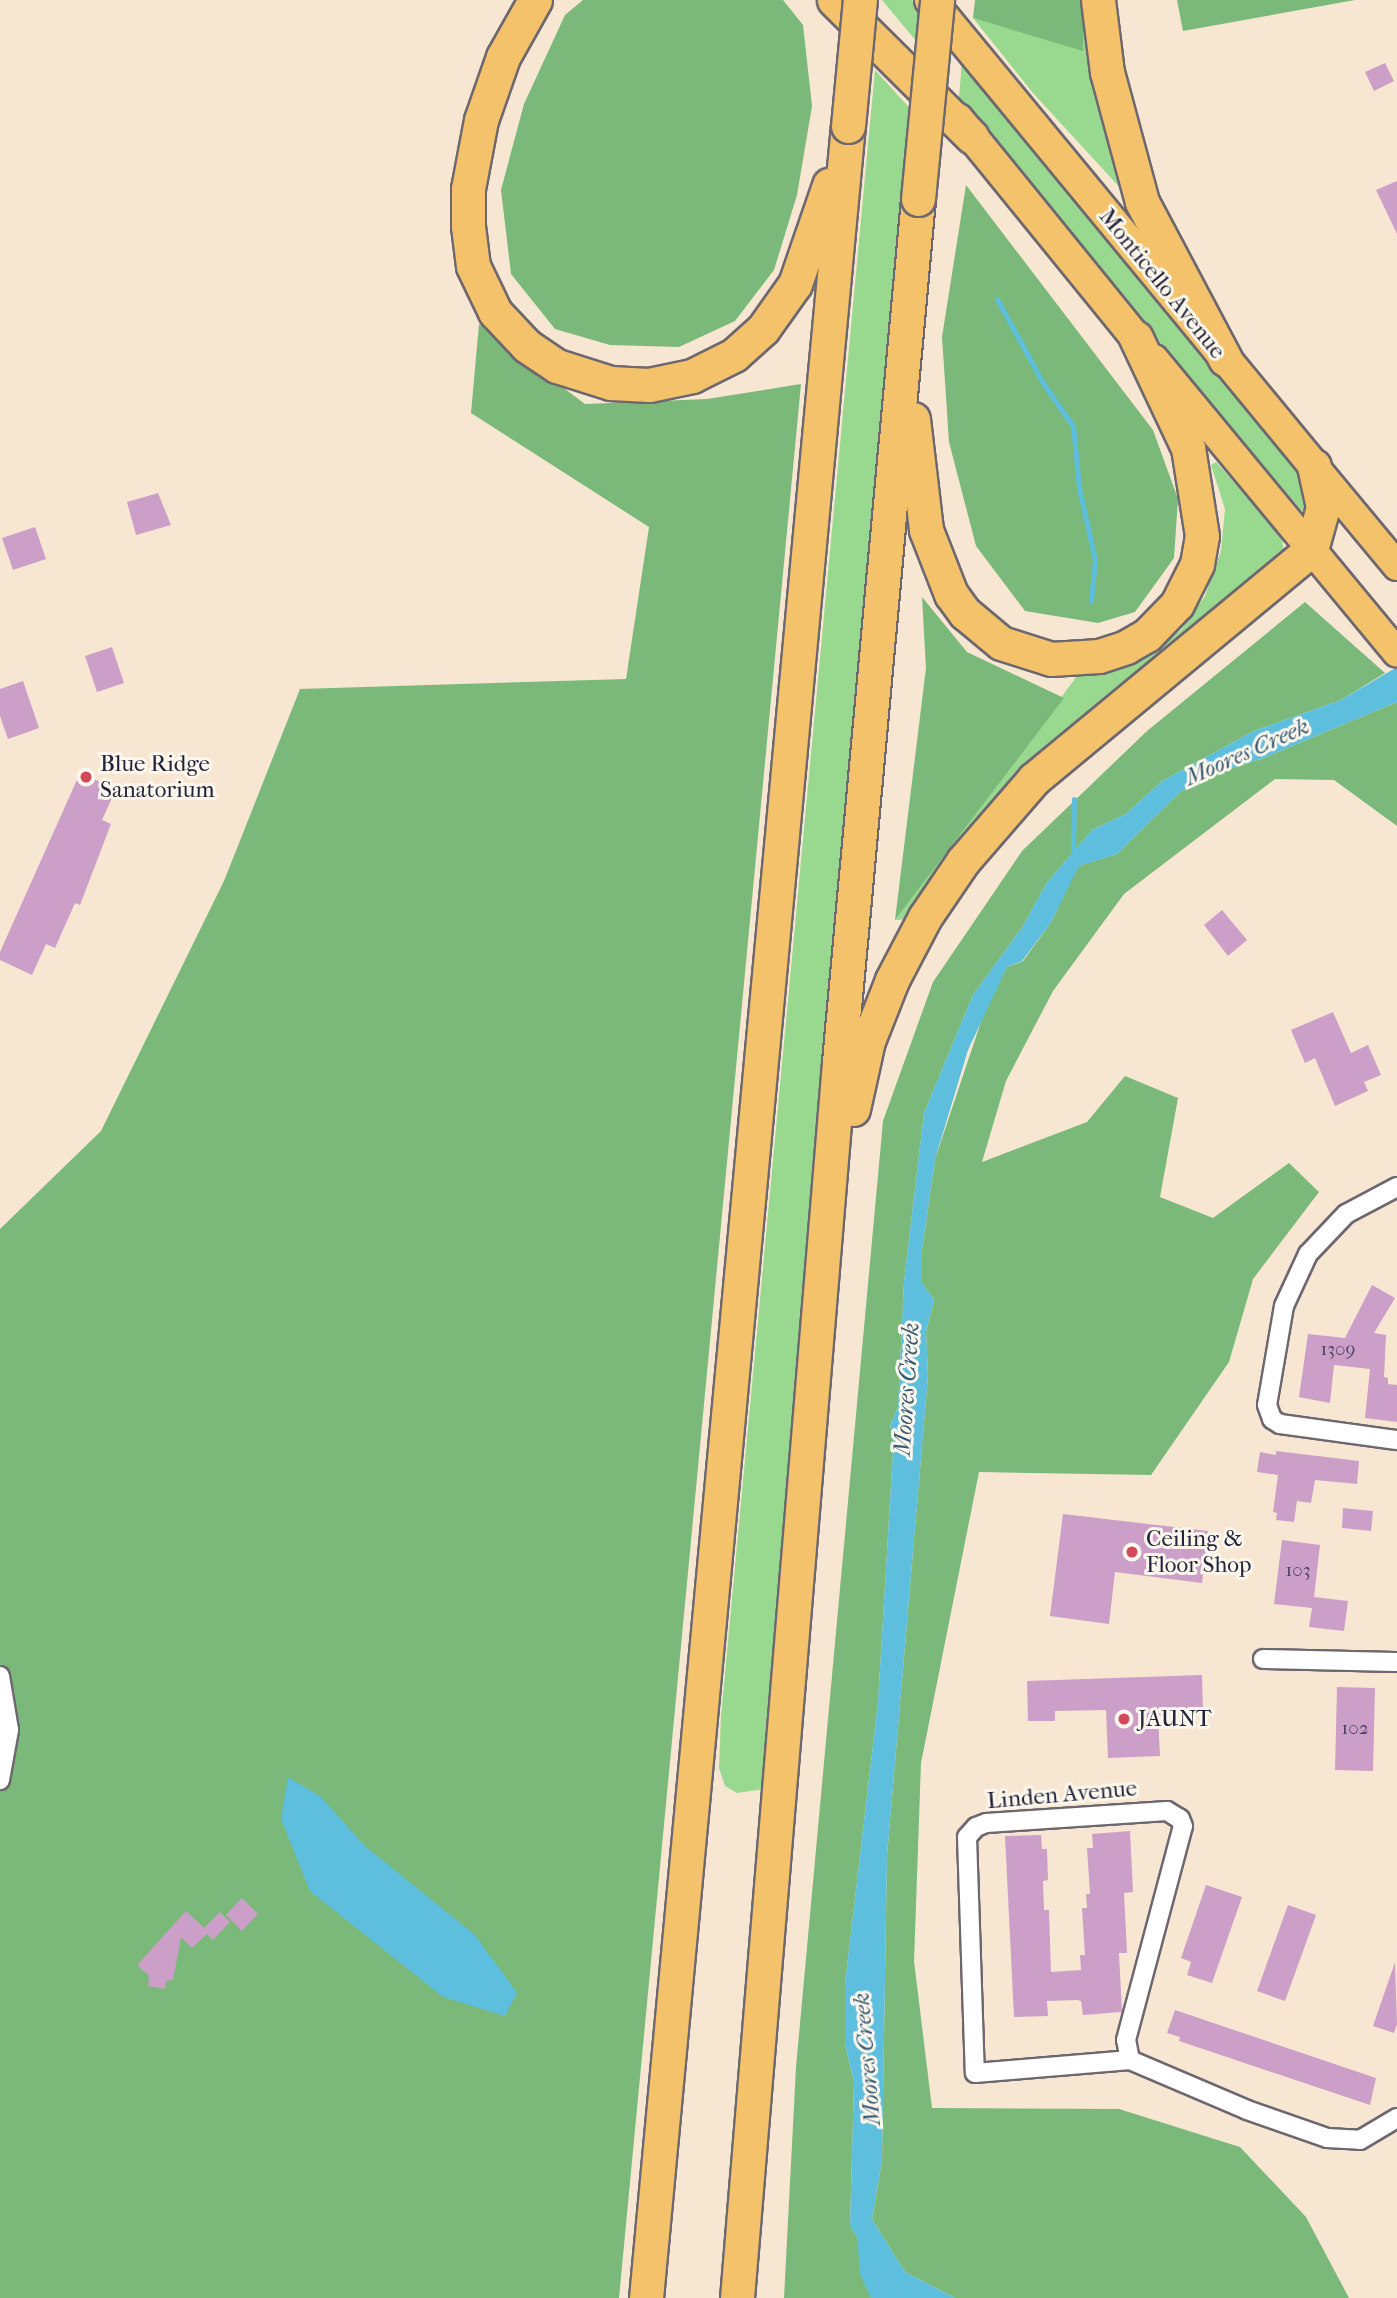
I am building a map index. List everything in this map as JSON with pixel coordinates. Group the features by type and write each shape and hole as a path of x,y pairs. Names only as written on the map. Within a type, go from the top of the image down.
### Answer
{"highway":[{"path":"536,0 503,57 481,120 468,189 470,247 482,289 508,328 557,366 586,378 627,386 672,383 718,366 749,344 794,284 848,126"},
{"path":"834,0 972,137"},
{"path":"646,2298 860,0"},
{"path":"860,0 1136,338 1194,470 1202,536 1197,565 1177,604 1147,635 1098,656 1051,659 1001,643 981,630 951,594 926,530 917,470 909,285"},
{"name":"Monticello Avenue","path":"930,0 1314,466"},
{"path":"737,2298 809,1412 909,285 937,0"},
{"path":"1098,0 1107,72 1131,172 1156,233 1225,359"},
{"path":"809,1412 858,1076 881,1006 925,917 979,840 1034,779 1311,550 1323,507 1314,466"}],"main road":[{"path":"1136,338 1397,653"},
{"name":"Monticello Avenue","path":"1314,466 1397,566"}],"street":[{"path":"1397,1187 1346,1214 1308,1254 1284,1306 1267,1410 1280,1424 1397,1440"},
{"path":"1263,1659 1397,1662"},
{"path":"0,1676 9,1730 0,1780"},
{"name":"Linden Avenue","path":"1130,2060 1126,2040 1183,1826 1180,1819 1167,1811 986,1823 976,1827 967,1837 975,2073 1130,2060 1247,2110 1326,2138 1360,2140 1394,2127"}],"green space":[{"path":"583,0 783,0 803,25 812,106 797,195 774,270 735,321 679,347 610,345 555,329 511,274 501,190 524,104 565,15"},
{"path":"882,0 912,0 924,15 922,48"},
{"path":"975,0 1085,0 1083,51 973,18"},
{"path":"1085,0 1124,192 1033,93 973,18 1083,50"},
{"path":"1177,0 1355,0 1183,31"},
{"path":"962,60 1301,469 1308,510 1301,510 1200,391 959,98"},
{"path":"875,70 915,114 764,1789 737,1793 725,1786 719,1768 721,1716"},
{"path":"966,185 1153,430 1178,499 1174,558 1135,612 1098,623 1025,611 976,546 949,442 942,337"},
{"path":"479,324 585,404 707,399 801,384 619,2298 0,2298 0,1229 101,1131 224,881 300,689 626,679 649,527 471,413"},
{"path":"1216,462 1281,535 1285,556 1212,621 915,919 895,920 1077,676 1110,670 1154,652 1181,630 1205,596 1221,551 1225,509 1211,465"},
{"path":"922,597 967,652 1064,698 895,920 926,668"},
{"path":"1305,602 1385,673 1341,700 1254,731 1162,781 1126,814 1092,830 1046,884 1023,926 973,995 924,1113 904,1282 898,1407 890,1426 894,1435 878,1702 845,1984 845,2044 854,2082 850,2226 857,2236 871,2298 784,2298 796,2067 883,1121 933,982 1022,851 1147,731"},
{"path":"1397,702 1397,826 1334,780 1275,779 1124,894 1053,991 1006,1081 982,1162 1087,1122 1125,1076 1178,1098 1160,1197 1213,1218 1289,1163 1319,1192 1253,1279 1229,1362 1151,1475 979,1472 921,1763 914,1961 932,2108 1119,2109 1240,2147 1306,2217 1349,2298 955,2298 905,2272 872,2219 882,2160 887,1856 928,1376 926,1332 934,1300 922,1283 922,1250 935,1159 987,1004 1007,967 1023,961 1050,924 1078,866 1117,854 1180,792 1216,773 1261,759"}],"water":[{"name":"Moores Creek","path":"1397,667 1397,702 1261,759 1216,773 1180,792 1117,854 1079,866 1050,924 1022,961 1007,967 968,1050 935,1159 922,1250 922,1283 934,1300 926,1332 928,1376 887,1856 882,2160 872,2219 905,2272 955,2298 871,2298 860,2274 857,2236 850,2226 854,2082 845,2044 845,1984 878,1702 894,1435 890,1426 898,1407 904,1282 924,1113 973,995 1023,926 1046,884 1092,830 1126,814 1162,781 1254,731 1341,700"},
{"path":"288,1777 321,1797 365,1846 475,1935 517,1993 505,2016 443,1997 310,1891 281,1819"}],"building":[{"path":"1385,63 1394,81 1374,91 1365,72"},
{"path":"1397,181 1397,234 1376,190"},
{"path":"158,493 171,525 136,535 127,502"},
{"path":"35,527 46,559 13,570 2,538"},
{"path":"112,647 124,683 97,692 85,656"},
{"path":"23,681 39,728 8,739 0,716 0,689"},
{"path":"80,773 116,789 102,820 111,824 80,905 75,903 55,948 46,944 32,975 0,960 0,952"},
{"path":"1222,910 1247,940 1228,956 1204,925"},
{"path":"1333,1012 1351,1053 1368,1045 1381,1075 1364,1082 1368,1091 1335,1106 1315,1058 1305,1063 1291,1030"},
{"path":"1372,1285 1395,1298 1374,1333 1386,1335 1384,1377 1388,1378 1388,1384 1397,1385 1397,1422 1365,1418 1370,1369 1334,1365 1330,1403 1299,1397 1308,1334 1345,1338"},
{"path":"1276,1451 1359,1461 1357,1484 1315,1480 1311,1503 1297,1501 1294,1522 1276,1520 1277,1513 1273,1512 1278,1475 1257,1472 1260,1452 1276,1455"},
{"path":"1343,1508 1373,1511 1371,1531 1342,1528"},
{"name":"Ceiling & Floor Shop","path":"1063,1514 1208,1531 1202,1583 1115,1572 1109,1624 1050,1616"},
{"path":"1282,1540 1320,1545 1314,1597 1348,1601 1344,1631 1309,1627 1312,1608 1274,1604"},
{"name":"JAUNT","path":"1202,1675 1203,1710 1158,1716 1160,1756 1108,1758 1106,1710 1055,1711 1055,1721 1028,1721 1027,1681"},
{"path":"1337,1687 1375,1688 1373,1771 1335,1770"},
{"path":"1130,1831 1133,1892 1124,1893 1127,1953 1119,1953 1122,2012 1083,2015 1081,2001 1047,2001 1048,2016 1014,2017 1005,1836 1041,1835 1042,1849 1047,1849 1048,1880 1043,1881 1044,1910 1049,1910 1051,1972 1081,1970 1080,1955 1085,1955 1082,1908 1087,1908 1086,1894 1090,1894 1087,1848 1093,1848 1092,1834"},
{"path":"1206,1885 1242,1897 1212,1983 1187,1975 1191,1962 1181,1958"},
{"path":"242,1898 258,1914 242,1931 226,1915"},
{"path":"1288,1905 1316,1915 1285,2001 1257,1991"},
{"path":"186,1911 204,1928 220,1912 230,1922 213,1940 207,1934 192,1948 181,1937 173,1980 166,1981 165,1989 148,1986 149,1976 137,1965"},
{"path":"1395,1962 1397,2024 1394,2033 1373,2026"},
{"path":"1175,2010 1376,2078 1370,2105 1179,2041 1180,2037 1167,2033"}],"waterway":[{"path":"997,299 1043,383 1073,426 1079,488 1095,560 1091,601"},
{"path":"1073,855 1074,799"}],"place":[{"name":"Blue Ridge Sanatorium","path":"86,777"},
{"name":"Ceiling & Floor Shop","path":"1132,1552"},
{"name":"JAUNT","path":"1124,1719"}]}
